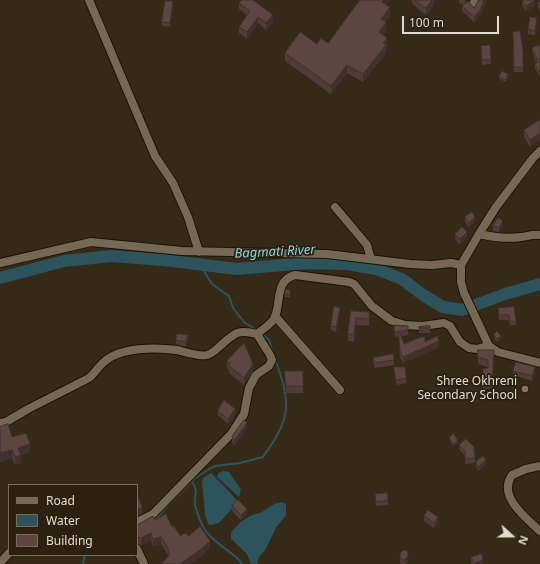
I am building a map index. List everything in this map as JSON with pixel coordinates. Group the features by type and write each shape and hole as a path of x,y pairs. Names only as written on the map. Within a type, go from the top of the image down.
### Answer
{"street":[{"path":"89,0 155,156 173,183 188,217 199,252"},
{"path":"540,151 496,207 461,265 461,282 464,293 490,346 498,352 540,363"},
{"path":"335,207 367,245 371,259"},
{"path":"479,234 495,238 521,237 530,234 540,235"},
{"path":"0,263 91,242 199,252 327,254 410,264 432,265 451,263 461,265"},
{"path":"257,334 271,322 275,316 282,283 288,277 302,275 354,284 372,306 392,321 405,325 416,326 444,323 450,326 460,342 469,348 477,350 490,346"},
{"path":"275,316 340,390"},
{"path":"0,422 6,422 89,378 104,362 126,351 148,349 173,350 205,355 213,352 236,333 245,331 257,334 272,360 269,366 256,375 248,388 244,414 232,433 153,514 138,522"},
{"path":"540,466 517,472 512,475 508,484 509,495 520,512 540,531"},
{"path":"138,551 144,564"},
{"path":"0,563 8,554"}],"water":[{"path":"224,471 229,472 240,488 241,490 239,497 217,477 218,473"},
{"path":"211,473 238,502 219,523 211,525 208,524 205,515 202,481 203,478"},
{"path":"282,502 286,504 286,515 276,528 265,550 259,557 257,564 251,564 247,554 231,539 231,532 242,521 250,516 262,512 274,504"}],"building":[{"path":"242,0 253,0 273,15 266,23 258,17 247,32 239,27 250,11 239,3"},
{"path":"360,0 384,0 382,2 390,7 381,19 386,22 379,32 387,38 383,43 386,45 363,74 347,65 331,86 285,53 300,32 317,44 321,38 328,43"},
{"path":"415,0 432,0 426,8"},
{"path":"479,0 484,0 481,9 474,17 462,6 468,1 474,8"},
{"path":"165,1 173,1 170,23 162,22"},
{"path":"522,1 534,1 526,6"},
{"path":"530,17 537,18 535,31 528,29"},
{"path":"520,31 523,51 523,67 514,67 513,32"},
{"path":"490,45 491,59 482,60 481,46"},
{"path":"540,45 539,71 535,63 538,62 532,48"},
{"path":"502,71 508,74 506,80 499,77"},
{"path":"540,120 540,133 530,140 524,130"},
{"path":"472,212 475,217 469,223 465,217"},
{"path":"498,218 503,221 499,227 493,226"},
{"path":"462,227 467,232 460,239 455,234"},
{"path":"286,289 290,290 290,295 285,294"},
{"path":"334,306 340,308 336,327 331,326"},
{"path":"514,307 516,321 510,321 509,315 499,315 498,308"},
{"path":"351,311 369,312 369,319 356,318 354,334 348,334"},
{"path":"394,325 408,326 408,330 395,332"},
{"path":"430,326 430,328 419,328 419,327"},
{"path":"497,331 501,336 497,339 494,335"},
{"path":"399,333 404,344 421,337 425,337 425,342 437,336 439,341 403,357 400,351"},
{"path":"177,334 188,335 186,342 176,340"},
{"path":"244,343 253,364 244,378 229,366 230,363 227,361"},
{"path":"478,350 494,350 492,381 483,382 483,369 488,368 488,360 478,357"},
{"path":"393,354 394,360 375,363 373,358"},
{"path":"516,362 535,367 532,376 513,371"},
{"path":"394,367 405,367 406,378 396,380"},
{"path":"285,371 303,371 303,386 286,386"},
{"path":"224,400 235,409 228,419 218,411"},
{"path":"244,420 247,423 234,441 232,437"},
{"path":"8,424 12,437 26,433 30,444 18,448 21,455 15,457 12,450 0,453 0,427"},
{"path":"454,434 458,441 453,444 449,437"},
{"path":"466,439 474,447 475,458 465,459 465,451 459,445"},
{"path":"483,456 486,460 478,467 476,462"},
{"path":"387,493 388,500 376,502 375,494"},
{"path":"138,496 142,507 138,509"},
{"path":"238,500 247,509 241,515 232,506"},
{"path":"428,510 438,517 434,523 424,516"},
{"path":"166,514 172,527 174,526 180,536 185,533 189,536 200,526 210,541 180,564 163,564 162,563 170,555 169,550 161,537 153,539 151,533 141,538 138,537 138,524 153,516 155,520"},
{"path":"405,550 408,552 408,556 405,560 403,560 400,558 400,554"},
{"path":"482,554 483,560 474,563 471,557"}],"waterway":[{"name":"Bagmati River","path":"0,278 64,261 112,256 163,260 237,269 306,263 347,264 376,269 402,279 423,295 443,307 462,310 505,294 540,284"},
{"path":"200,265 212,284 229,296 233,308 244,322 258,331"},
{"path":"262,334 269,340 273,353"},
{"path":"153,521 194,479 206,471 215,466 240,463 263,457 284,421 286,408 284,387 275,359"},
{"path":"192,481 196,491 195,505 204,528 214,540 236,557 242,564"},
{"path":"83,564 85,556"}],"place":[{"name":"Shree Okhreni Secondary School","path":"525,389"}]}
